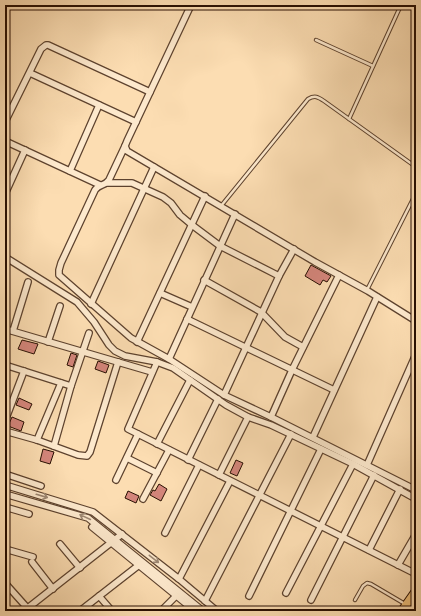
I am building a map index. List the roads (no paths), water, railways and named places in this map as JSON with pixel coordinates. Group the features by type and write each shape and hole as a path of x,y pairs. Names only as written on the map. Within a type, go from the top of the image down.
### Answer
{"main road":[{"path":"411,609 416,591"}],"street":[{"path":"107,183 191,5"},
{"path":"5,122 7,111 30,73 41,49 46,45 150,92"},
{"path":"30,73 136,122"},
{"path":"70,171 99,105"},
{"path":"5,141 100,185"},
{"path":"125,146 127,151 416,321"},
{"path":"5,194 25,150"},
{"path":"91,304 154,167"},
{"path":"279,276 220,246 180,215 168,200 128,182 107,183 100,185 95,190 59,270 63,279 125,334 137,342 169,359 224,394 271,416 416,490"},
{"path":"137,342 205,196"},
{"path":"169,359 235,214"},
{"path":"224,394 279,276 294,249"},
{"path":"5,257 77,302 115,351 125,356 157,362 173,368 218,399 248,417 291,434 353,464 416,499"},
{"path":"271,416 303,347 339,276"},
{"path":"204,280 262,312 285,337 303,347"},
{"path":"13,332 28,282"},
{"path":"160,293 192,307"},
{"path":"313,437 377,297"},
{"path":"48,342 60,306"},
{"path":"187,319 334,390"},
{"path":"5,329 152,372"},
{"path":"54,446 71,386 90,333"},
{"path":"367,465 416,354"},
{"path":"5,431 37,440 83,457 87,456 90,452 118,362"},
{"path":"157,362 128,429 416,574"},
{"path":"5,365 71,386"},
{"path":"5,421 24,371"},
{"path":"157,444 190,380"},
{"path":"37,440 61,383"},
{"path":"188,460 218,399"},
{"path":"219,475 248,417"},
{"path":"116,480 138,434"},
{"path":"205,601 291,434"},
{"path":"249,596 321,449"},
{"path":"143,499 169,450"},
{"path":"127,458 157,473"},
{"path":"286,593 353,464"},
{"path":"165,533 199,465"},
{"path":"5,474 41,486"},
{"path":"311,600 374,475"},
{"path":"179,579 230,481"},
{"path":"5,485 93,512 179,579 217,611"},
{"path":"369,550 400,489"},
{"path":"5,494 82,515 88,518 114,541 203,611"},
{"path":"5,507 29,514"},
{"path":"92,527 114,541 138,565 195,611"},
{"path":"5,583 27,610 122,534"},
{"path":"398,565 416,534"},
{"path":"60,544 80,568"},
{"path":"5,549 33,560 53,589"},
{"path":"80,611 138,565"},
{"path":"99,596 112,611"},
{"path":"161,611 176,596"}],"lane":[{"path":"349,119 401,5"},
{"path":"316,40 373,66"},
{"path":"221,206 308,99 312,97 317,97 416,167"},
{"path":"366,291 416,193"},
{"path":"354,600 363,586 367,583 411,609"}]}
